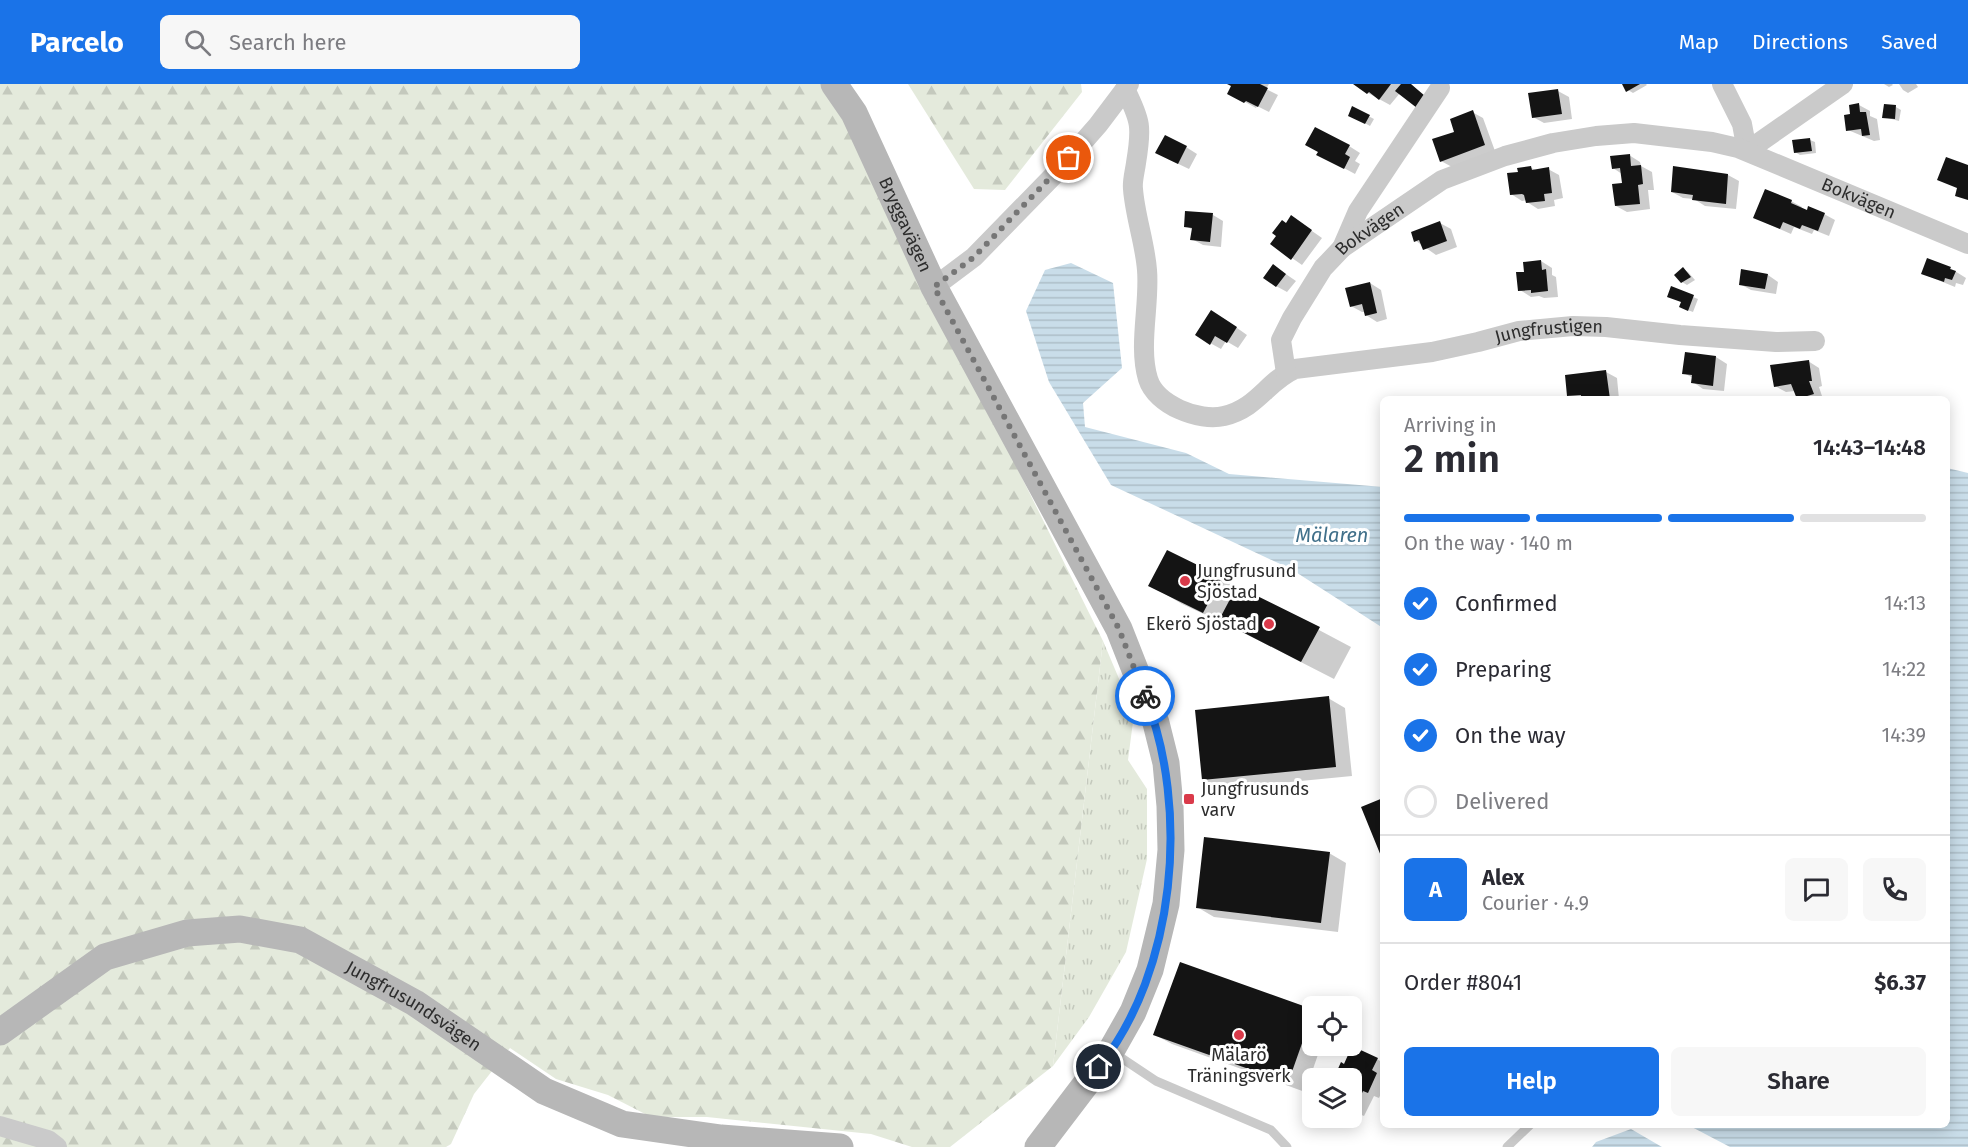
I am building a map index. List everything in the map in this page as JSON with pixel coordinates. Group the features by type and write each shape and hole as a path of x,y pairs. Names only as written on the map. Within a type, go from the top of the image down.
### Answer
{"main road":[{"name":"Bryggavägen","path":"834,84 854,113 934,287 1119,629 1156,723 1166,763 1171,850 1166,904 1150,970 1133,1012 1111,1051 1038,1147"},
{"name":"Jungfrusundsvägen","path":"0,1032 105,957 187,933 240,929 300,939 415,1003 544,1091 622,1124 721,1138 840,1147"}],"street":[{"path":"1722,84 1742,124 1746,151 1843,84"},
{"path":"934,287 974,257 1016,214 1098,125 1127,86"},
{"path":"1127,86 1138,113 1140,134 1132,188 1147,269 1144,353 1148,381 1164,401 1184,412 1222,417 1254,403 1286,373"},
{"path":"1342,248 1358,211 1440,88"},
{"name":"Bokvägen","path":"1286,373 1281,340 1323,268 1342,248 1442,180 1505,156 1553,143 1634,133 1712,142 1746,151 1968,244"},
{"name":"Jungfrustigen","path":"1286,373 1295,369 1432,351 1519,331 1547,327 1606,327 1776,342 1815,341"},
{"path":"0,1126 48,1140 57,1147"}],"lane":[{"path":"1111,1051 1156,1081 1271,1130 1287,1147"},
{"path":"1508,1147 1527,1128"}],"green space":[{"path":"0,84 821,84 842,115 1103,641 1053,1066 950,1147 912,1147 871,1134 707,1117 651,1117 608,1095 556,1079 510,1048 474,1094 451,1144 446,1147 0,1147"},
{"path":"908,84 1081,84 1082,92 1005,190 974,189"},
{"path":"1103,641 1134,714 1128,760 1147,789 1147,859 1126,952 1089,1017 1053,1066"}],"water":[{"name":"Mälaren","path":"1071,263 1113,283 1122,368 1083,403 1085,427 1186,453 1229,474 1380,487 1380,626 1291,569 1111,485 1049,382 1026,311 1045,270"},
{"path":"1950,469 1968,473 1968,1147 1730,1147 1694,1128 1950,1128"},
{"path":"1631,1129 1662,1147 1592,1147 1596,1142"}],"building":[{"path":"1227,84 1260,84 1268,88 1258,107 1227,94 1231,86"},
{"path":"1353,84 1391,84 1379,100"},
{"path":"1401,84 1411,84 1426,97 1417,108 1395,91"},
{"path":"1622,84 1640,84 1626,92"},
{"path":"1558,89 1562,114 1532,118 1528,93"},
{"path":"1859,103 1860,112 1866,112 1870,135 1862,136 1861,129 1846,131 1844,115 1850,114 1849,105"},
{"path":"1884,104 1896,105 1895,119 1882,118"},
{"path":"1352,106 1370,115 1365,124 1348,116"},
{"path":"1473,110 1485,145 1440,162 1432,139 1454,132 1450,119"},
{"path":"1315,127 1350,145 1345,154 1350,157 1344,169 1316,155 1318,152 1305,145"},
{"path":"1165,135 1187,146 1178,164 1155,153"},
{"path":"1810,138 1812,151 1794,153 1792,140"},
{"path":"1630,154 1631,166 1641,165 1643,184 1638,185 1640,204 1615,206 1612,184 1622,183 1620,168 1612,169 1610,156"},
{"path":"1946,157 1968,165 1968,200 1955,196 1957,188 1937,180"},
{"path":"1531,166 1532,170 1549,167 1552,193 1544,194 1545,201 1526,203 1522,194 1510,195 1507,173 1518,172 1517,168"},
{"path":"1673,166 1728,174 1726,204 1692,200 1693,195 1671,192"},
{"path":"1765,189 1792,200 1791,203 1807,210 1808,206 1825,213 1818,231 1802,225 1800,229 1783,222 1780,229 1753,218"},
{"path":"1185,211 1213,213 1210,242 1190,240 1192,228 1184,227"},
{"path":"1291,215 1312,230 1291,260 1270,244 1276,236 1272,233 1282,220 1286,223"},
{"path":"1440,221 1447,241 1423,250 1419,240 1414,242 1411,232"},
{"path":"1927,258 1956,271 1952,280 1945,278 1944,282 1921,274"},
{"path":"1541,260 1542,270 1546,269 1548,291 1531,293 1531,290 1518,291 1516,272 1524,272 1523,262"},
{"path":"1273,264 1286,274 1276,287 1263,278"},
{"path":"1683,267 1691,277 1681,283 1674,275"},
{"path":"1741,269 1768,274 1765,289 1739,285"},
{"path":"1370,282 1377,313 1365,316 1362,304 1350,307 1345,288"},
{"path":"1671,286 1694,295 1688,311 1679,307 1681,302 1667,297"},
{"path":"1211,310 1237,327 1227,343 1215,336 1210,345 1195,335"},
{"path":"1685,352 1716,356 1713,386 1691,383 1692,375 1682,374"},
{"path":"1809,360 1812,381 1809,381 1814,394 1796,396 1791,384 1774,387 1770,365"},
{"path":"1606,370 1610,396 1567,396 1565,375"},
{"name":"Jungfrusund Sjöstad","path":"1167,550 1222,577 1203,613 1148,586"},
{"name":"Ekerö Sjöstad","path":"1237,586 1320,627 1301,662 1219,620"},
{"path":"1329,696 1336,767 1202,780 1195,710"},
{"path":"1380,799 1380,854 1361,807"},
{"path":"1204,837 1330,852 1321,923 1196,908"},
{"path":"1180,962 1302,1005 1302,1043 1288,1083 1153,1035"},
{"path":"1362,1051 1378,1058 1372,1070 1377,1073 1368,1093 1363,1091 1362,1093 1362,1068 1338,1068 1341,1062 1344,1064 1348,1056 1362,1056"}],"way so far":[{"path":"1069,158 974,257 934,287 1119,629 1145,696"}],"place":[{"name":"Jungfrusund Sjöstad","path":"1185,581"},
{"name":"Ekerö Sjöstad","path":"1269,624"},
{"name":"Jungfrusunds varv","path":"1189,799"},
{"name":"Mälarö Träningsverk","path":"1239,1035"}],"route":[{"path":"1099,1067 1133,1012 1150,970 1166,904 1171,850 1166,763 1156,723 1145,696"}]}
